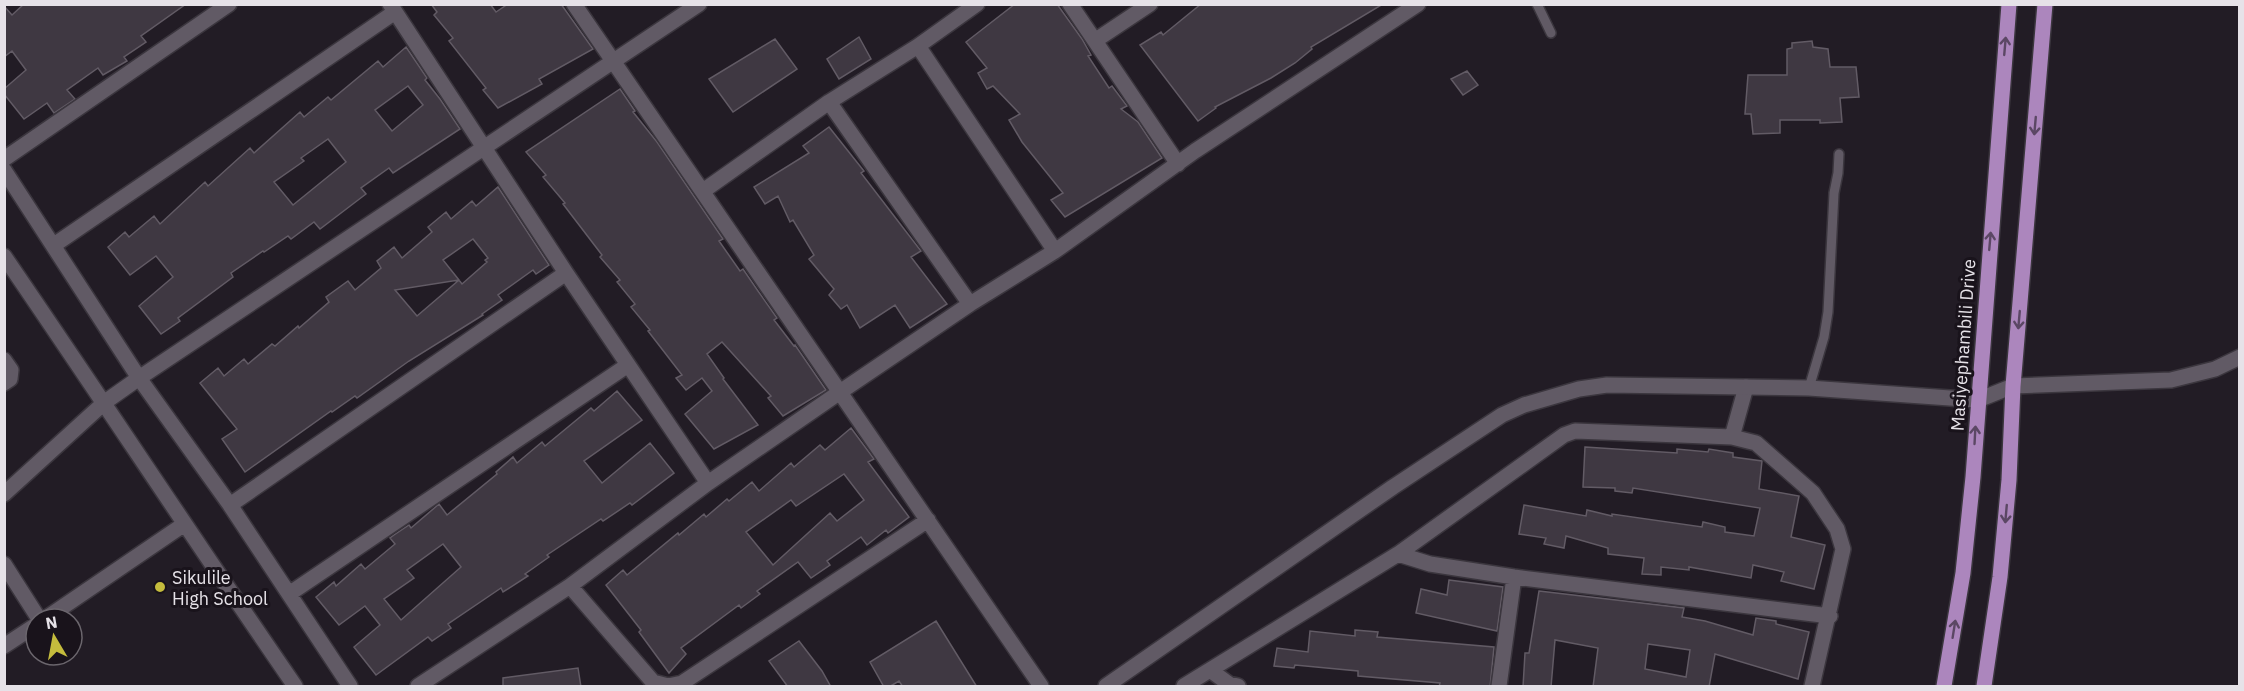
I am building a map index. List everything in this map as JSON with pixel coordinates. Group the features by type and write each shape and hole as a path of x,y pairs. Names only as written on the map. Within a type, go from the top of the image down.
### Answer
{"main road":[{"name":"Masiyephambili Drive","path":"1944,687 1963,573 1973,477 1977,400 2009,4"},
{"path":"1984,687 2000,577 2009,480 2013,386 2045,4"}],"street":[{"path":"4,159 229,4"},
{"path":"574,4 1041,687"},
{"path":"4,494 105,402 139,378 614,63 699,4"},
{"path":"703,191 830,102 918,46 977,4"},
{"path":"1070,4 1178,164"},
{"path":"1096,40 1150,4"},
{"path":"418,687 570,586 708,483 840,392 970,304 1055,251 1178,164 1418,4"},
{"path":"54,245 392,8 566,273 708,483"},
{"path":"918,46 1055,251"},
{"path":"830,102 970,304"},
{"path":"4,170 139,378 230,505 350,687"},
{"path":"4,256 105,402 183,525 295,687"},
{"path":"230,505 566,273"},
{"path":"1106,687 1392,487 1502,415 1524,405 1579,389 1607,385 1809,388 1977,400 2013,386 2171,380 2215,369 2240,357"},
{"path":"4,360 11,370 10,379 4,383"},
{"path":"289,594 628,365"},
{"path":"1732,437 1746,387"},
{"path":"1184,687 1398,554 1564,435 1575,431 1732,437 1756,443 1813,493 1837,529 1844,549 1812,687"},
{"path":"570,586 653,682 668,686 682,683 928,520"},
{"path":"63,607 183,525"},
{"path":"1398,554 1430,564 1514,577 1830,616"},
{"path":"4,564 31,607"},
{"path":"1499,687 1514,577"},
{"path":"4,646 24,633"},
{"path":"1210,669 1229,684 1238,687"}],"lane":[{"path":"1537,4 1551,33"},
{"path":"1809,388 1824,337 1828,312 1834,193 1839,154"}],"building":[{"path":"24,4 186,4 141,36 146,42 124,57 127,61 103,75 98,68 67,90 75,99 54,113 47,103 24,119 4,94 4,89 26,70 12,51 4,57 4,6 12,15"},
{"path":"431,4 490,4 496,12 508,4 561,4 593,49 539,79 542,84 498,108 483,90 486,88 449,41 453,38 434,15 437,12"},
{"path":"1015,4 1057,4 1082,39 1091,55 1088,56 1109,88 1112,86 1127,106 1121,109 1138,122 1162,158 1065,217 1051,200 1063,193 1022,142 1009,120 1020,114 993,86 987,89 978,73 987,68 966,42"},
{"path":"1201,4 1383,4 1311,47 1312,49 1295,63 1215,107 1198,121 1140,45 1161,32 1163,35"},
{"path":"859,37 871,59 839,79 827,59"},
{"path":"775,39 797,69 733,112 709,79"},
{"path":"1812,41 1813,47 1828,49 1830,67 1856,67 1859,97 1840,98 1842,122 1780,120 1780,133 1753,134 1751,114 1745,114 1748,75 1787,75 1787,49 1792,48 1792,43"},
{"path":"406,47 427,78 425,80 460,129 393,173 389,168 361,188 366,194 320,229 314,222 291,239 288,236 263,251 231,273 233,277 178,318 180,321 161,334 139,306 173,277 156,256 130,275 108,247 125,232 129,237 154,216 160,224 205,182 208,186 250,148 254,153 300,112 304,117 328,97 331,100 378,61 383,67","holes":["408,86 423,105 392,131 375,110","328,139 346,162 293,205 274,182 304,161 301,158"]},
{"path":"1467,71 1478,85 1463,95 1451,79"},
{"path":"620,89 635,111 633,112 657,142 723,239 719,241 740,271 743,269 777,318 774,320 795,345 826,390 783,416 768,398 771,396 722,342 707,354 758,425 714,449 685,414 712,391 702,378 686,390 676,378 682,375 631,307 635,304 617,282 620,280 600,257 602,255 563,204 565,203 543,177 546,175 526,152"},
{"path":"829,127 864,171 861,173 921,251 911,257 947,304 910,328 895,305 860,328 847,305 841,309 829,295 834,289 809,259 814,255 793,220 790,222 778,196 765,204 754,187 809,153 803,146"},
{"path":"498,187 549,265 536,274 533,270 498,295 502,300 483,315 409,361 357,398 355,396 331,411 245,472 222,439 237,429 200,383 218,368 224,376 244,359 248,364 272,344 275,346 329,302 326,297 348,281 355,290 381,268 377,261 394,247 402,258 432,232 428,227 446,212 451,219 472,201 476,206","holes":["473,239 488,258 485,260 487,262 462,284 443,260","459,280 417,316 395,290"]},
{"path":"617,391 642,420 584,461 602,483 650,443 674,473 632,505 630,503 603,521 601,519 547,555 549,557 525,574 528,576 503,592 501,588 448,624 451,628 432,641 428,637 376,675 354,647 380,625 365,606 339,625 316,597 334,582 336,586 361,564 365,569 395,544 390,538 409,525 411,528 439,504 447,515 497,474 496,472 513,457 517,463 542,442 545,446 591,408 594,411","holes":["443,544 461,567 401,620 384,599 414,578 407,570"]},
{"path":"851,428 874,459 868,462 909,517 888,533 886,530 867,545 861,537 827,561 830,565 811,578 798,562 757,591 760,594 741,608 739,605 681,648 686,654 669,673 639,632 641,630 606,585 623,570 627,575 678,533 679,535 704,514 706,517 752,482 759,491 791,463 794,467 820,445 825,450","holes":["844,474 864,500 837,521 830,513 773,565 746,532 791,500 796,506"]},
{"path":"1585,447 1677,453 1677,449 1708,452 1709,449 1733,453 1733,457 1762,461 1759,489 1799,496 1791,537 1825,545 1814,589 1781,581 1784,572 1753,565 1751,578 1689,567 1689,570 1661,567 1661,575 1642,574 1644,558 1608,554 1608,548 1566,536 1564,548 1544,544 1546,538 1519,534 1524,505 1586,516 1587,510 1612,516 1612,514 1702,527 1703,522 1725,527 1725,532 1754,536 1760,508 1633,488 1632,493 1615,491 1615,488 1583,487"},
{"path":"1449,580 1503,587 1497,631 1416,613 1421,589 1447,595"},
{"path":"1539,591 1684,608 1682,617 1753,635 1756,618 1776,621 1776,624 1809,632 1798,679 1715,654 1709,687 1593,687 1598,648 1555,640 1551,687 1523,687 1525,653 1529,653","holes":["1648,644 1690,650 1686,677 1645,669"]},
{"path":"936,621 977,687 903,687 899,681 889,687 884,687 870,662"},
{"path":"1355,630 1378,632 1377,637 1494,647 1490,687 1439,687 1440,683 1358,676 1358,671 1295,665 1294,668 1274,666 1277,648 1308,652 1310,631 1355,636"},
{"path":"799,641 831,687 788,687 769,661"},
{"path":"578,668 581,687 503,687 503,678"}],"place":[{"name":"Sikulile High School","path":"160,587"}]}
